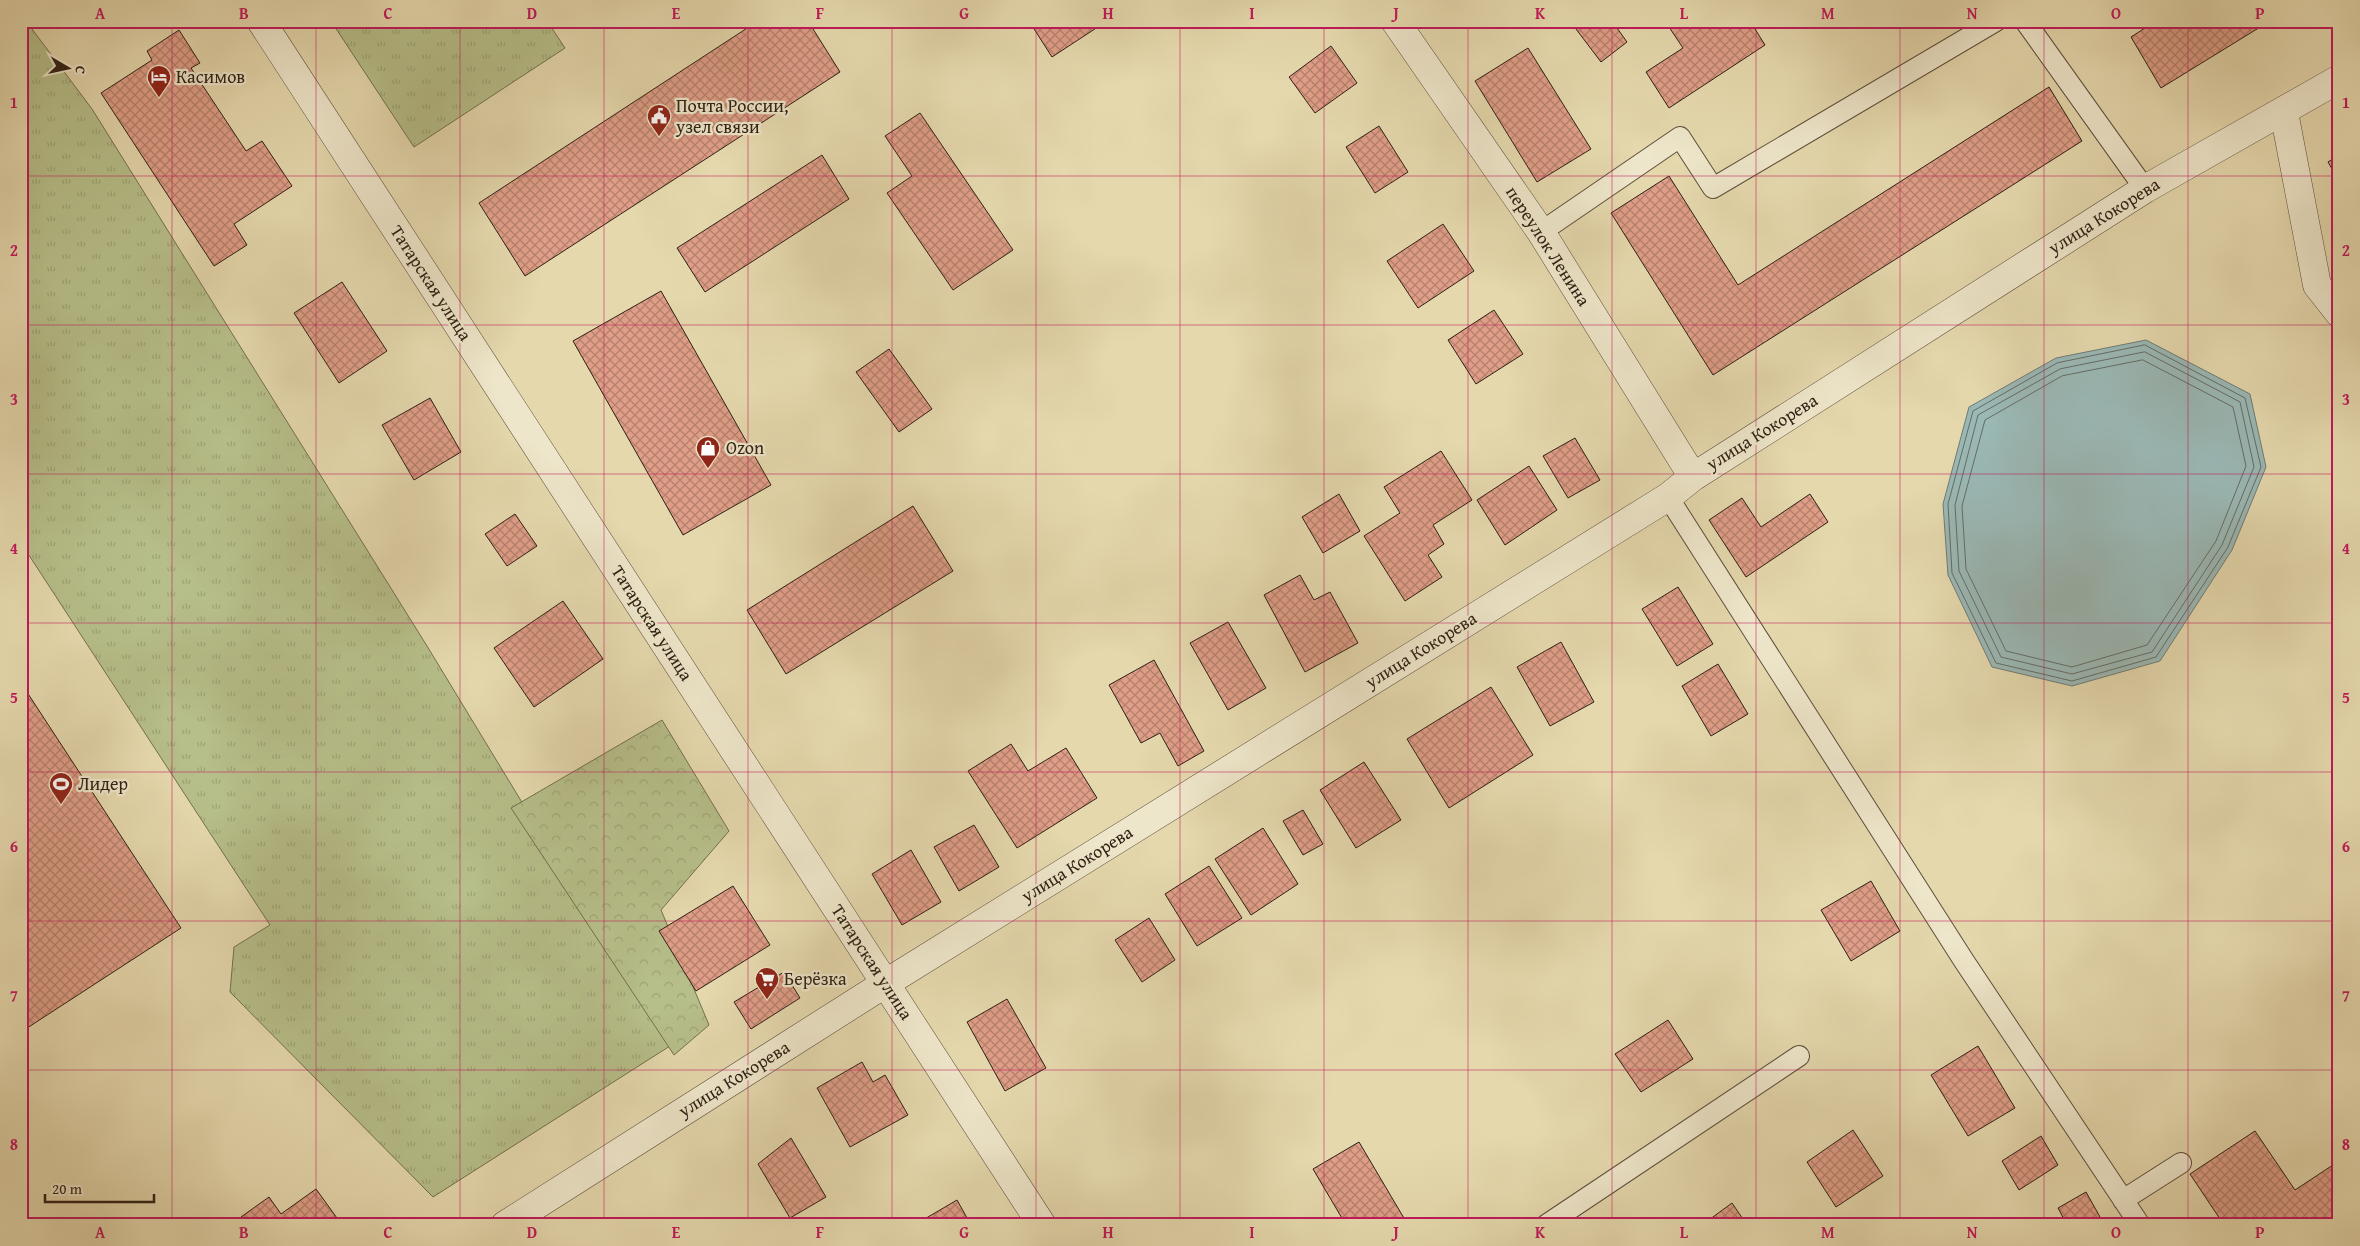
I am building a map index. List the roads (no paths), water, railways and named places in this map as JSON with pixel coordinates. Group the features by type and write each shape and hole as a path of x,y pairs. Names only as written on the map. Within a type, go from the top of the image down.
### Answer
{"street":[{"name":"Татарская улица","path":"261,21 1042,1225"},
{"name":"переулок Ленина","path":"1395,21 1541,232 1693,477"},
{"name":"улица Кокорева","path":"505,1225 886,983 1668,497 1693,477 2145,188 2284,112 2339,79"},
{"path":"2284,112 2317,285 2339,313"}],"lane":[{"path":"1541,232 1680,137 1713,188 1996,21"},
{"path":"2024,21 2145,188"},
{"path":"1668,497 1964,961 2140,1225"},
{"path":"1546,1225 1799,1056"},
{"path":"2123,1200 2181,1163"}],"water":[{"path":"2146,340 2250,394 2266,467 2232,550 2160,661 2072,686 1992,667 1948,575 1943,504 1969,407 2056,358"}],"place":[{"name":"Касимов","path":"159,98"},
{"name":"Почта России, узел связи","path":"659,137"},
{"name":"Ozon","path":"708,469"},
{"name":"Лидер","path":"61,805"},
{"name":"Берёзка","path":"767,1000"}]}
